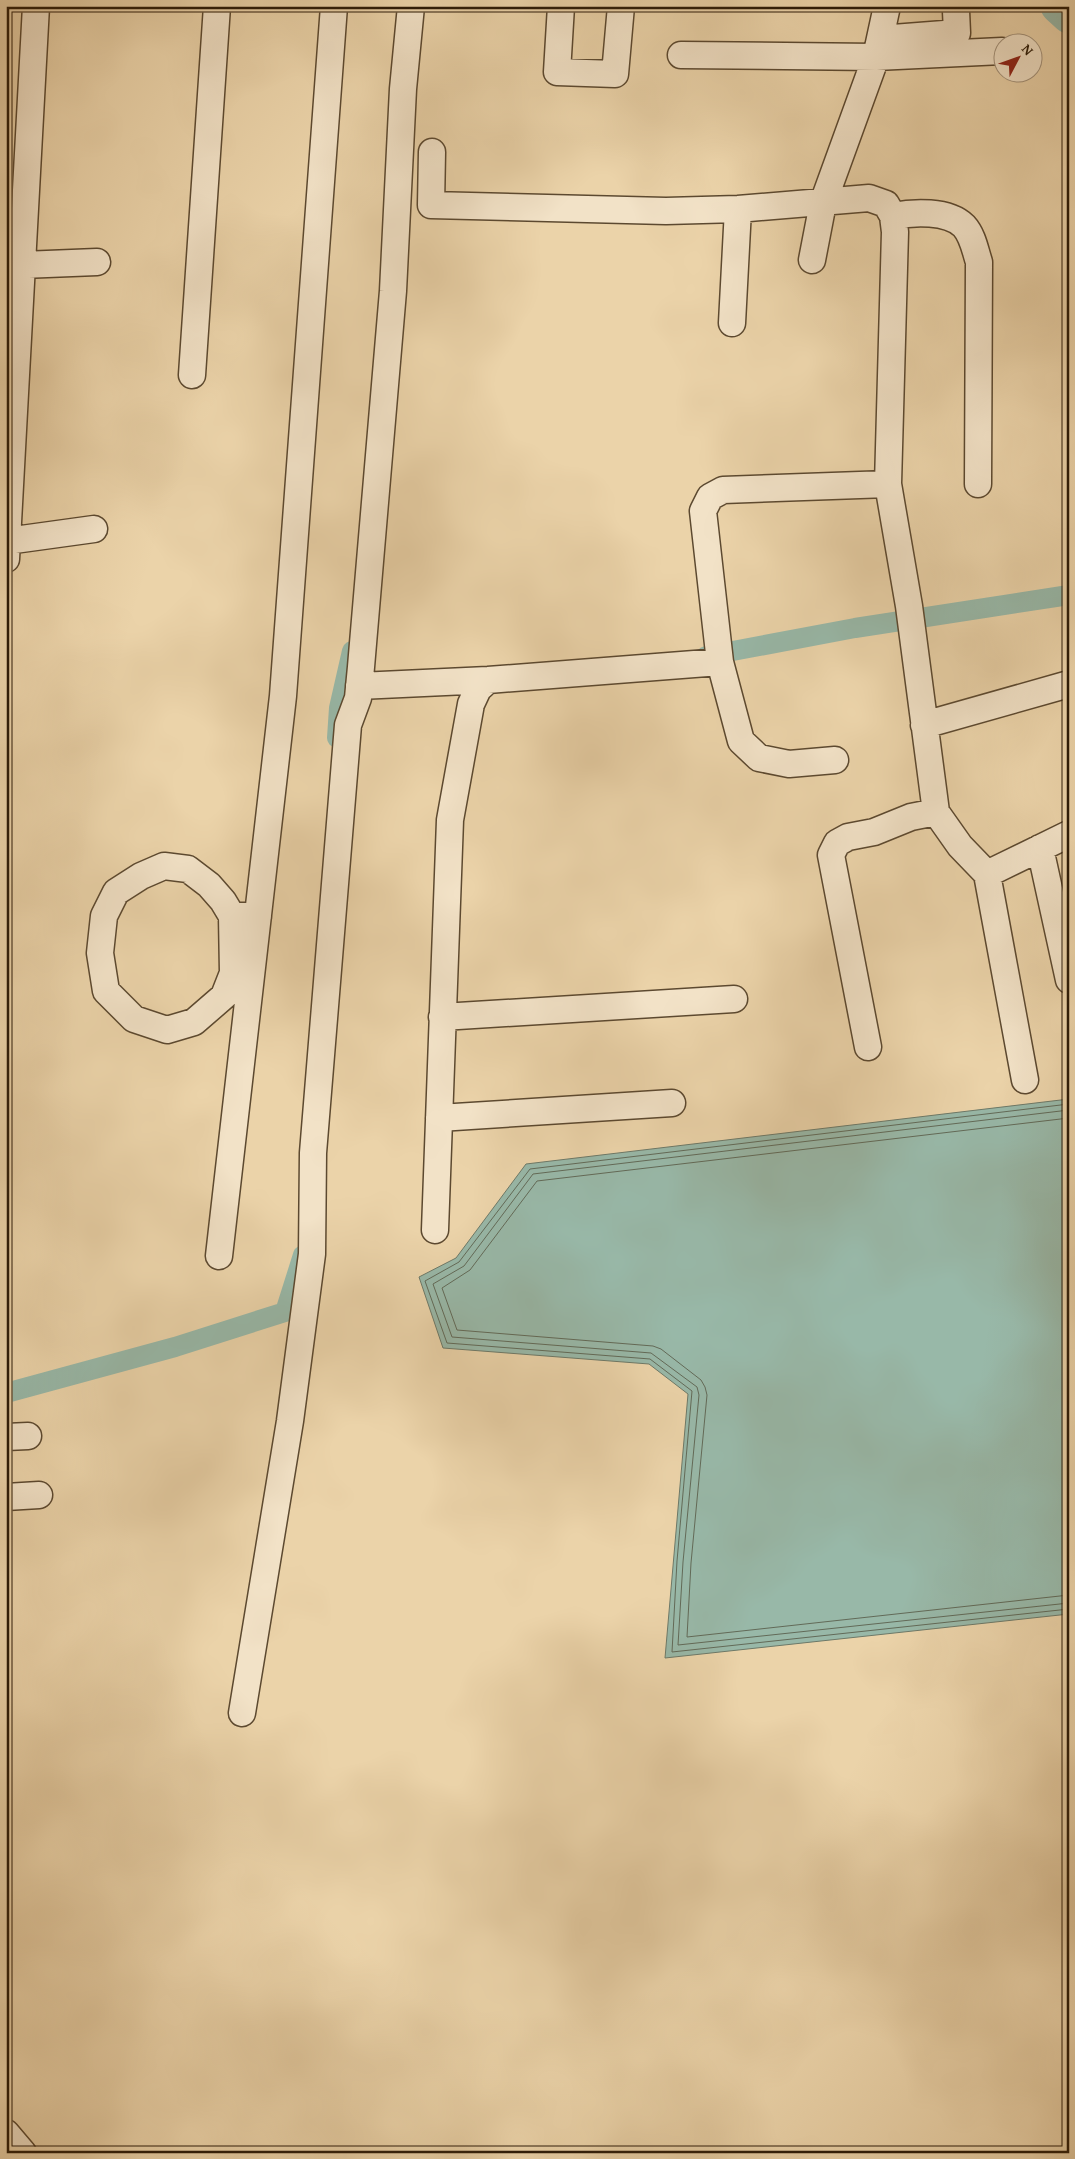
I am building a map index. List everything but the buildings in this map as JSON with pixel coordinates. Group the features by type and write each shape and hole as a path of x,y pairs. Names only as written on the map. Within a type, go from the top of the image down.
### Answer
{"street":[{"path":"36,6 7,550 94,529"},
{"path":"192,375 217,6"},
{"path":"219,1256 283,696 334,6"},
{"path":"242,1712 290,1421 312,1262 312,1153 348,725 359,686 393,291 403,89 411,6"},
{"path":"561,6 557,72 615,74 621,6"},
{"path":"812,260 823,203 878,48 887,6"},
{"path":"878,48 957,33 956,11"},
{"path":"681,55 878,48 992,51"},
{"path":"432,152 431,205 666,211 738,209 869,198 886,204 893,216 895,232 888,484 909,606 936,812 960,846 986,874 1025,1080"},
{"path":"732,323 738,209"},
{"path":"893,216 912,212 944,216 963,225 973,239 979,262 978,484"},
{"path":"22,265 98,262"},
{"path":"835,760 789,764 759,758 741,741 720,662 702,511 710,498 724,490 888,484"},
{"path":"359,686 488,680 720,662"},
{"path":"435,1230 450,820 471,704 478,689 488,680"},
{"path":"924,725 1069,684"},
{"path":"868,1047 831,854 837,843 848,837 874,832 911,817 936,812"},
{"path":"986,874 1069,834"},
{"path":"1040,848 1069,980"},
{"path":"164,866 188,869 209,884 232,916 233,973 224,996 194,1022 167,1030 134,1019 106,991 100,952 104,916 116,892 141,876 164,866"},
{"path":"232,916 258,916"},
{"path":"442,1017 734,998"},
{"path":"439,1118 672,1104"},
{"path":"6,1497 39,1495"},
{"path":"6,2133 23,2153"}],"water":[{"path":"1069,1099 1069,1614 665,1658 688,1394 649,1364 443,1348 419,1277 456,1258 526,1164"}],"waterway":[{"path":"1058,6 1069,16"},
{"path":"706,656 855,628 1069,595"},
{"path":"337,738 339,708 352,651"},
{"path":"6,1393 175,1347 285,1312 303,1255"}]}
